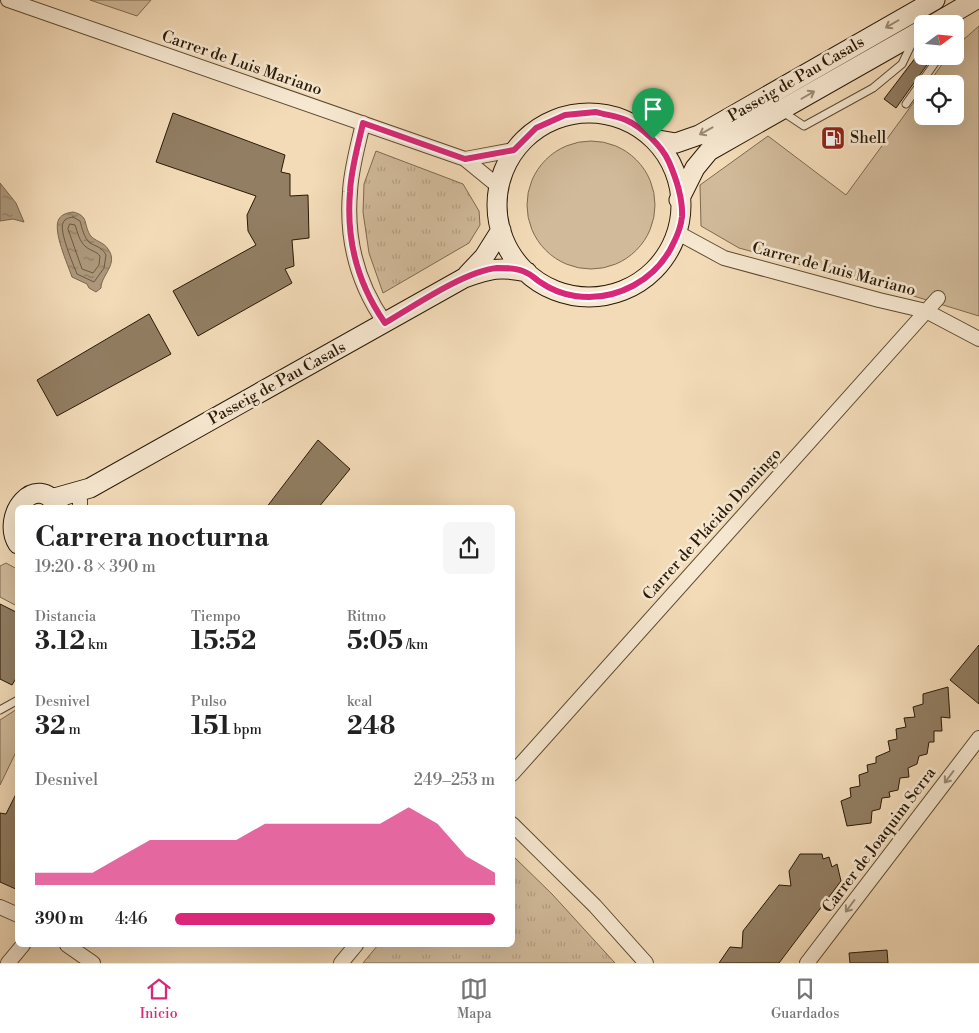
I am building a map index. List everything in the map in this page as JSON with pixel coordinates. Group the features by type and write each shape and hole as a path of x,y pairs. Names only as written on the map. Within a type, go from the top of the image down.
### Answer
{"street":[{"name":"Carrer de Luis Mariano","path":"8,0 465,159 498,186"},
{"name":"Passeig de Pau Casals","path":"653,139 676,142 699,135 935,0"},
{"path":"950,15 975,0"},
{"name":"Passeig de Pau Casals","path":"680,200 695,168 709,151 914,35"},
{"path":"596,112 627,120 653,139 666,156 676,177 682,217 678,234 663,262 642,281 615,294 588,297 561,292 543,284 527,272 512,254 501,230 497,208 498,186 504,167 514,150 536,128 565,115 581,113 596,112"},
{"path":"363,123 350,191 350,217 354,258 369,298 385,323"},
{"name":"Carrer de Luis Mariano","path":"465,159 514,150"},
{"name":"Passeig de Pau Casals","path":"464,278 484,257 501,230"},
{"name":"Carrer de Luis Mariano","path":"678,234 724,258 926,311 979,340"},
{"name":"Passeig de Pau Casals","path":"55,503 81,501 464,278 499,268 527,272"},
{"name":"Carrer de Plácido Domingo","path":"515,771 938,298"},
{"path":"15,542 8,534 3,523 10,506 8,499 33,493 43,494 55,503"},
{"path":"0,549 15,546"},
{"name":"Carrer de Joaquim Serra","path":"807,963 979,738"},
{"path":"515,827 595,906 646,963"},
{"path":"0,907 15,914"},
{"path":"8,963 21,947"},
{"path":"70,947 93,963"},
{"path":"341,963 354,947"}],"lane":[{"path":"780,110 804,126 873,88 902,64 914,43"},
{"path":"906,104 933,65"},
{"path":"0,710 15,702"}],"green space":[{"path":"90,0 151,0 137,16"},
{"path":"979,26 979,316 907,294 739,248 701,226 700,185 768,136 846,195 914,102 914,125 964,125 964,75 934,75 942,65 964,65 964,39"},
{"path":"591,141 615,146 636,160 650,181 655,205 650,229 636,250 615,264 591,269 567,264 546,250 532,229 527,205 532,181 546,160 567,146"},
{"path":"376,151 463,184 479,211 480,225 469,243 383,293 369,253 363,212 364,184"},
{"path":"6,563 15,568 15,605 0,597 0,566"},
{"path":"15,710 15,754 0,785 0,720"},
{"path":"515,858 552,894 615,963 363,963 376,947 515,947"}],"water":[{"path":"0,183 16,203 24,222 13,219 0,221"},
{"path":"73,212 84,218 90,235 102,243 111,254 111,265 101,288 96,292 89,288 87,284 72,277 61,248 57,224 63,215"}],"building":[{"path":"914,60 914,65 927,65 920,75 914,75 914,83 896,108 884,99"},
{"path":"173,113 285,155 281,172 290,174 290,196 308,195 309,238 292,240 294,266 285,269 292,283 198,336 173,291 256,245 248,231 247,215 256,196 156,162"},
{"path":"149,314 171,354 57,416 37,380"},
{"path":"318,440 350,469 320,505 268,505"},
{"path":"0,604 15,612 15,680 12,685 0,679"},
{"path":"979,645 979,704 950,680"},
{"path":"948,687 950,718 941,717 942,731 934,731 934,742 929,742 927,754 919,756 917,764 908,768 909,777 900,778 898,790 889,792 890,797 882,798 880,809 872,811 871,823 847,826 841,801 851,797 850,788 860,786 859,775 868,772 867,765 876,763 876,757 890,751 888,741 897,739 896,729 906,727 904,718 915,717 913,707 923,704 923,694"},
{"path":"15,796 15,889 0,882 0,813 6,814"},
{"path":"800,854 822,854 823,859 829,857 832,867 837,864 841,881 779,963 719,963 730,947 742,948 743,931 779,885 791,886 789,871"},
{"path":"887,950 888,963 850,963 849,953"}],"place":[{"name":"Shell","path":"833,138"}],"route":[{"path":"596,112 627,120 653,139 666,156 676,177 682,217 678,234 663,262 642,281 615,294 588,297 574,296 549,287 527,272 499,268 464,278 385,323 373,306 362,283 354,258 350,217 350,191 363,123 465,159 514,150 536,128 565,115 596,112"}]}
